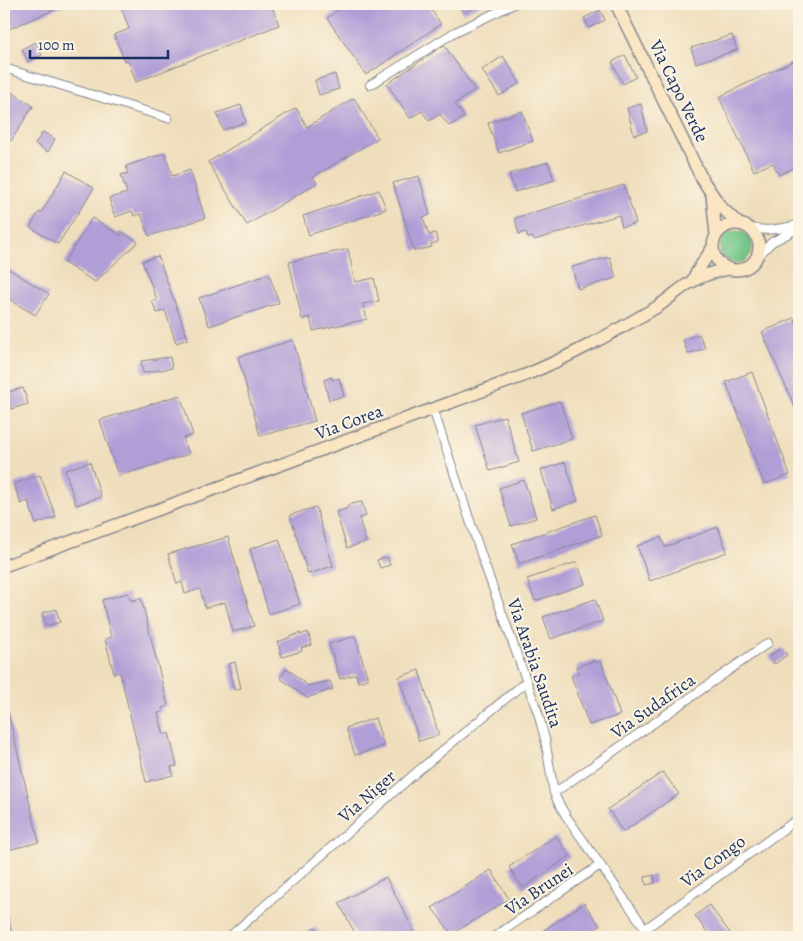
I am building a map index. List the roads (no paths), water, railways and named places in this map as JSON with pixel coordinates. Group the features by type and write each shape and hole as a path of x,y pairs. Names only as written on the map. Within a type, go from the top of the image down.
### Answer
{"street":[{"path":"370,85 455,32 514,4"},
{"name":"Via Capo Verde","path":"616,4 698,170 720,206 738,223"},
{"path":"4,68 168,118"},
{"path":"692,282 696,272 713,247 716,235 712,194"},
{"path":"716,235 725,226 738,223 760,230 799,226"},
{"path":"692,282 717,271 737,270 748,267 772,242 799,226"},
{"path":"751,228 759,241 758,255"},
{"path":"713,247 718,261 728,269"},
{"name":"Via Corea","path":"4,566 552,364 658,306 692,282"},
{"name":"Via Arabia Saudita","path":"434,409 484,563 527,681 545,738 554,793 566,816 650,937"},
{"name":"Via Sudafrica","path":"554,793 768,643"},
{"name":"Via Niger","path":"230,937 419,770 527,681"},
{"name":"Via Congo","path":"645,929 799,818"},
{"name":"Via Brunei","path":"494,937 600,865"}]}
